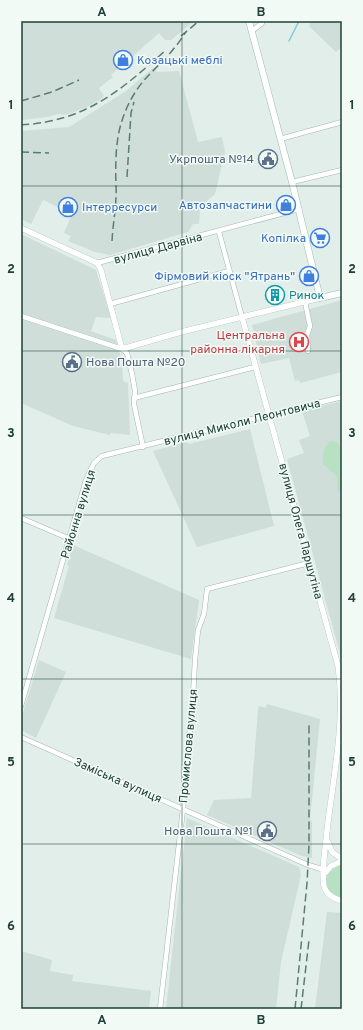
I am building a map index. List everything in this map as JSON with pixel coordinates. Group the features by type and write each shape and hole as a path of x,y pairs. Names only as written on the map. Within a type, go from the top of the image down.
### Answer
{"main road":[{"path":"249,21 299,209 320,298 342,293"}],"street":[{"path":"252,31 262,23 262,21"},
{"path":"280,138 342,122"},
{"path":"292,182 342,170"},
{"name":"вулиця Дарвіна","path":"21,228 98,263 219,232 299,209"},
{"name":"вулиця Олега Паршутіна","path":"219,232 338,666 342,689 339,734 327,836 325,889 329,895 342,901"},
{"path":"98,263 122,349"},
{"path":"110,304 229,272"},
{"path":"122,349 320,298"},
{"path":"305,302 310,326 307,335 308,351"},
{"path":"21,316 122,349 127,353 135,390 134,404 143,447"},
{"path":"134,398 255,367"},
{"name":"вулиця Миколи Леонтовича","path":"143,447 342,397"},
{"name":"Районна вулиця","path":"21,706 86,480 94,463 102,456 143,447"},
{"path":"21,518 70,539"},
{"name":"Промислова вулиця","path":"160,1009 183,809 198,630 204,614 207,589 309,563"},
{"name":"Заміська вулиця","path":"21,736 325,872"},
{"name":"вулиця Олега Паршутіна","path":"327,836 332,852 342,860"},
{"path":"325,872 336,862 342,860"}],"shaded area":[{"path":"21,21 194,21 171,40 165,40 159,33 111,75 113,77 99,88 104,96 100,100 85,108 65,115 59,114 21,120"},
{"path":"311,21 342,21 342,47 336,52 309,26"},
{"path":"153,68 157,72 179,71 198,142 222,137 225,152 215,194 200,207 199,224 193,224 188,232 110,255 95,252 68,241 71,236 64,233 72,214 43,200 31,224 21,219 21,131 69,127 126,91"},
{"path":"21,234 96,270 111,318 96,317 91,331 116,340 122,361 123,381 128,383 130,435 111,433 110,435 73,426 21,403"},
{"name":"Центральна районна лікарня","path":"342,300 342,372 300,383 299,380 295,381 289,358 261,364 252,325"},
{"path":"342,401 342,661 287,459 304,453 299,440 310,436 302,411"},
{"path":"250,429 274,526 197,547 153,451 187,442 189,444"},
{"path":"73,545 199,600 191,659 54,618 69,566 67,565"},
{"path":"39,660 66,672 36,738 21,730 21,719"},
{"path":"267,704 320,719 310,820 312,821 312,858 302,856 207,815 214,800 251,798 258,710 259,706 266,708"},
{"path":"187,818 299,867 301,875 281,962 276,1009 166,1009"},
{"path":"327,912 342,913 342,1009 315,1009"},
{"path":"21,951 52,960 50,971 73,975 72,981 151,991 149,1009 21,1009"}],"green space":[{"path":"330,441 337,442 340,446 342,459 342,495 337,490 337,476 323,464 324,452"},
{"path":"342,866 342,898 330,893 326,884 326,879 329,874 333,869"}],"waterway":[{"path":"289,41 299,21"}],"railway":[{"path":"181,36 199,21"},
{"path":"112,241 116,199 116,160 118,136 124,114 140,85 178,44 186,32"},
{"path":"21,125 65,117 101,101 117,91 166,50"},
{"path":"21,101 52,92 79,80"},
{"path":"127,177 131,113 134,102"},
{"path":"21,152 49,153"},
{"path":"295,1009 307,883 309,845 309,724"},
{"path":"301,1009 309,940"}],"place":[{"name":"Козацькі меблі","path":"123,60"},
{"name":"Укрпошта №14","path":"268,159"},
{"name":"Автозапчастини","path":"286,205"},
{"name":"Інтерресурси","path":"68,207"},
{"name":"Копілка","path":"320,238"},
{"name":"Фірмовий кіоск \"Ятрань\"","path":"309,276"},
{"name":"Ринок","path":"275,295"},
{"name":"Центральна районна лікарня","path":"299,342"},
{"name":"Нова Пошта №20","path":"72,362"},
{"name":"Нова Пошта №1","path":"267,831"}]}
